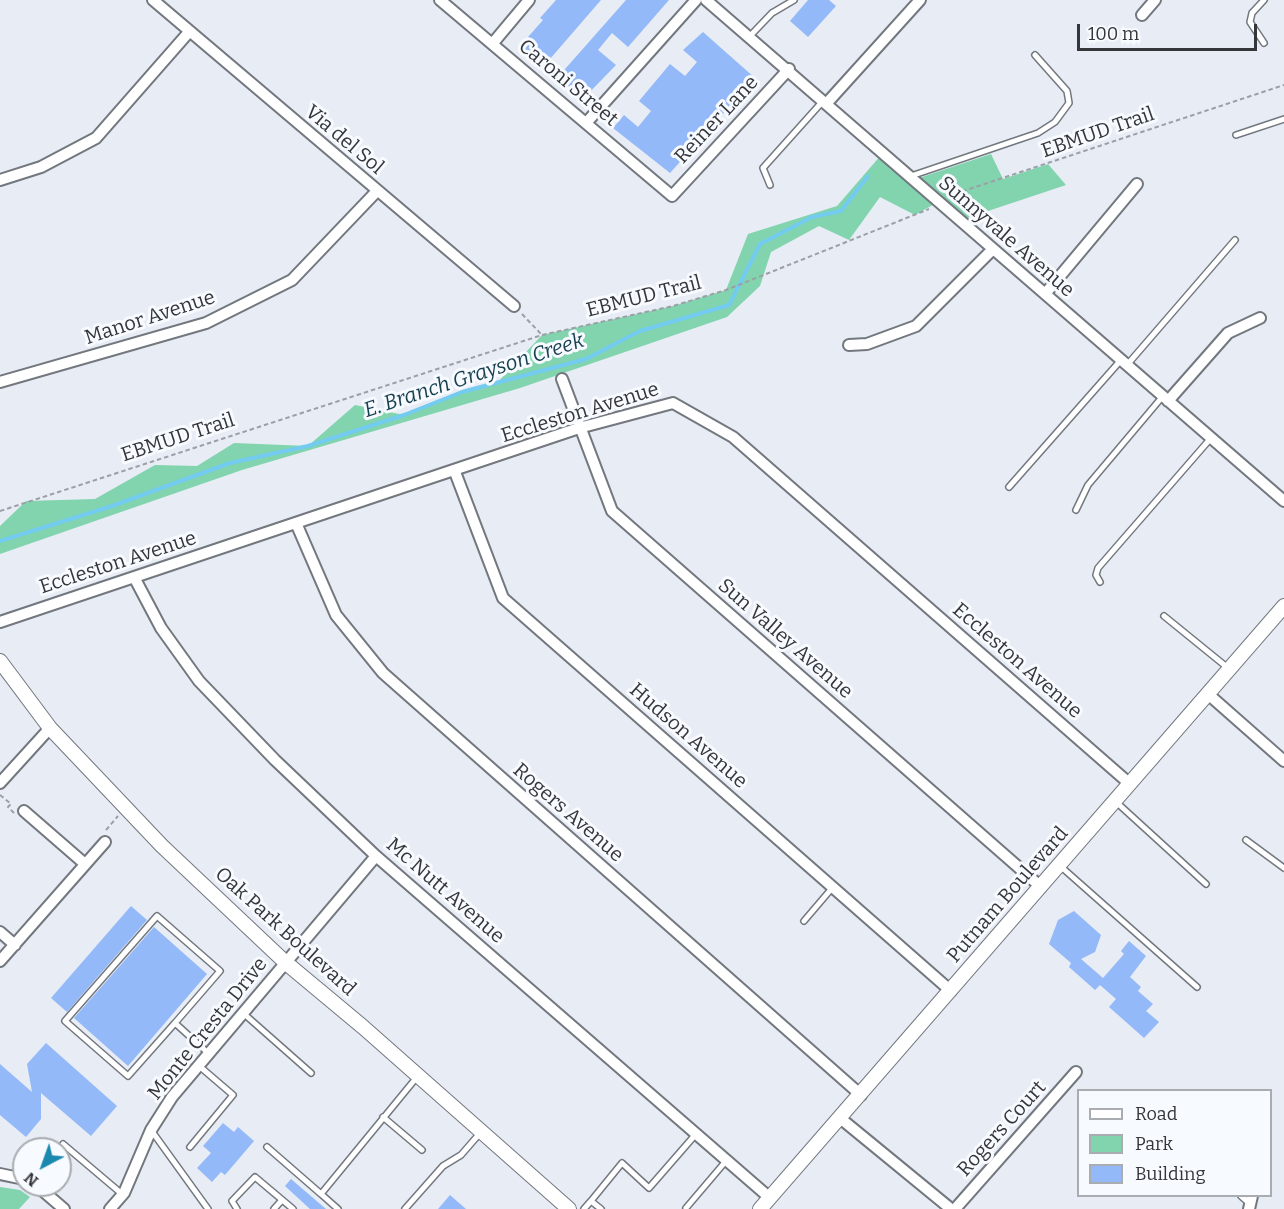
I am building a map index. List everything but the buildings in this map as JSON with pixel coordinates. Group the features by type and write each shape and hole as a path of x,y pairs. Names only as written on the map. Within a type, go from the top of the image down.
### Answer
{"street":[{"name":"Via del Sol","path":"153,0 514,306"},
{"name":"Caroni Street","path":"440,0 672,196"},
{"path":"493,43 529,0"},
{"path":"587,122 696,0"},
{"name":"Sunnyvale Avenue","path":"706,0 789,69 909,177 1284,501"},
{"path":"825,102 920,0"},
{"path":"1142,15 1155,0"},
{"path":"0,180 40,167 96,138 189,32"},
{"name":"Reiner Lane","path":"672,196 789,69"},
{"path":"1045,294 1137,184"},
{"name":"Manor Avenue","path":"0,382 206,323 292,280 377,191"},
{"path":"849,345 867,344 916,326 993,249"},
{"path":"1166,399 1228,333 1260,318"},
{"name":"Sun Valley Avenue","path":"562,379 612,511 1041,887"},
{"name":"Eccleston Avenue","path":"0,622 455,472 579,428 673,403 733,437 1130,784"},
{"name":"Hudson Avenue","path":"455,472 503,598 951,991"},
{"name":"Rogers Avenue","path":"296,523 336,615 383,673 861,1095"},
{"name":"Mc Nutt Avenue","path":"134,577 161,628 199,681 275,760 376,856 770,1198"},
{"name":"Putnam Boulevard","path":"760,1209 1284,606"},
{"name":"Oak Park Boulevard","path":"0,661 50,728 162,846 285,962 569,1209"},
{"path":"1208,694 1284,761"},
{"path":"0,783 50,728"},
{"path":"24,811 85,864"},
{"path":"0,961 105,842"},
{"name":"Monte Cresta Drive","path":"110,1209 122,1194 151,1130 198,1065 376,856"},
{"path":"0,932 15,945"},
{"name":"Rogers Court","path":"840,1118 953,1209 1076,1072"},
{"path":"50,1197 64,1209"}],"lane":[{"path":"749,37 772,14 794,0"},
{"path":"1264,0 1252,13 1250,22 1264,43"},
{"path":"909,177 1038,133 1055,122 1069,103 1067,91 1035,55"},
{"path":"770,185 763,168 825,102"},
{"path":"1236,135 1284,119"},
{"path":"1009,487 1235,240"},
{"path":"1076,510 1088,485 1166,399"},
{"path":"1100,582 1096,575 1098,568 1211,438"},
{"path":"1164,616 1230,669"},
{"path":"1115,801 1206,884"},
{"path":"1246,840 1284,868"},
{"path":"1059,865 1197,987"},
{"path":"804,921 833,887"},
{"path":"157,916 220,971 175,1023 128,1076 65,1021 157,916"},
{"path":"242,1012 311,1073"},
{"path":"175,1023 208,1053"},
{"path":"190,1147 233,1095 198,1065"},
{"path":"321,1194 418,1076"},
{"path":"383,1117 422,1150"},
{"path":"151,1130 208,1209"},
{"path":"405,1209 443,1166 461,1155 482,1131"},
{"path":"584,1209 622,1163 649,1188 697,1133"},
{"path":"267,1147 338,1209"},
{"path":"72,1152 122,1194"},
{"path":"686,1208 727,1159"},
{"path":"237,1209 232,1201 255,1177 293,1209"},
{"path":"274,1209 282,1200"},
{"path":"591,1200 601,1209"}],"path":[{"name":"EBMUD Trail","path":"0,511 542,335 673,306 726,290 761,274 931,208 942,198 1284,85"},
{"path":"514,306 542,335"},
{"path":"0,795 10,804 8,807 15,814 24,811"},
{"path":"105,842 100,837 127,808"}],"green space":[{"path":"882,154 913,180 991,154 1003,179 1048,164 1066,185 961,220 938,202 915,215 880,197 849,240 819,226 771,252 760,286 727,317 520,388 242,470 0,554 0,526 26,501 95,499 155,465 197,466 234,443 308,446 355,405 404,415 462,392 498,382 542,335 673,306 726,290 748,234 837,206"},
{"path":"0,1187 12,1189 12,1197 30,1197 19,1209 0,1209"}],"waterway":[{"name":"E. Branch Grayson Creek","path":"0,541 112,506 230,463 308,446 404,415 462,392 586,359 640,331 729,305 760,244 812,217 841,211 868,176"}]}
